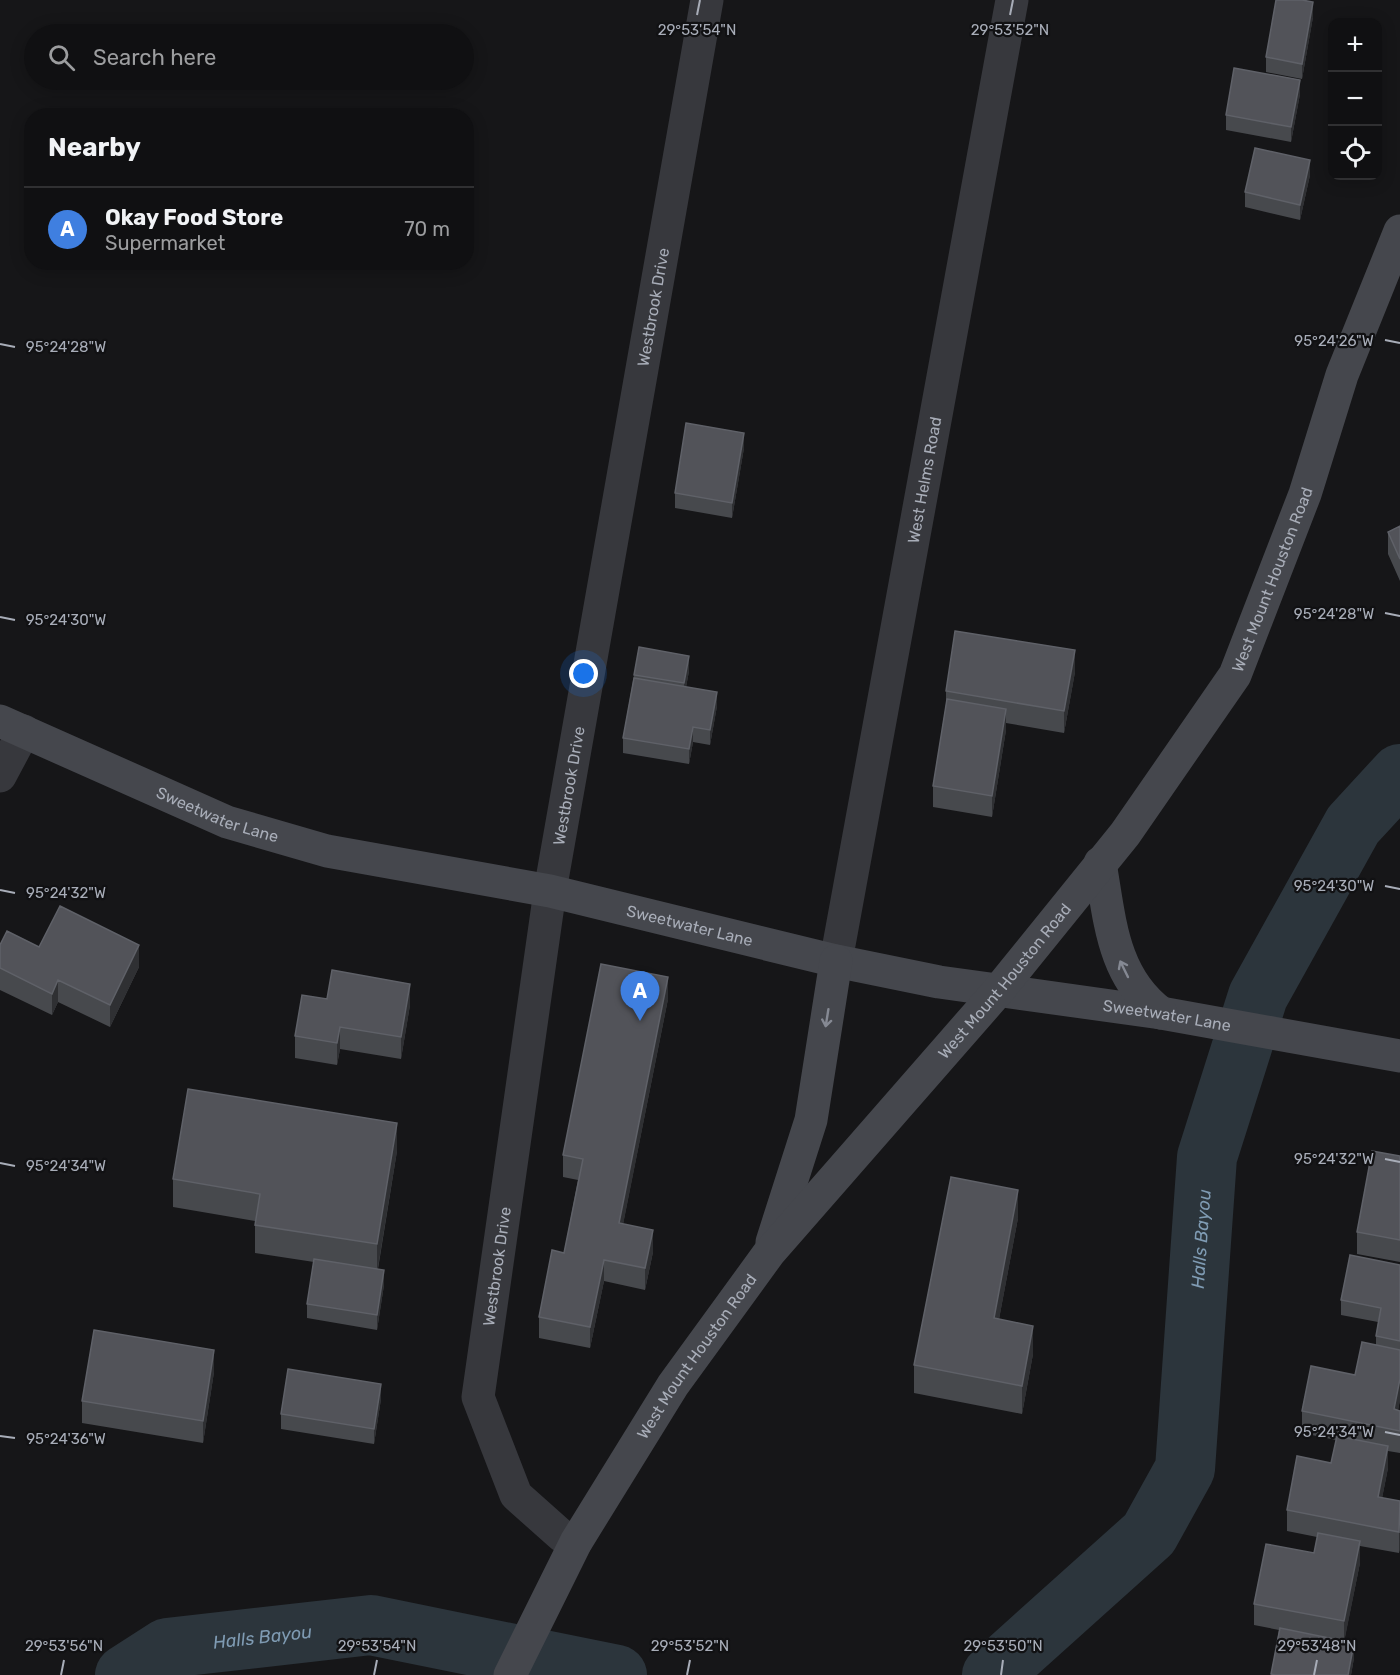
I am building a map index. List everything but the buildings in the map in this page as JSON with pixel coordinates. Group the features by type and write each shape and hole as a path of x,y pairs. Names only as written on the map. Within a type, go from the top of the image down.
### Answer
{"main road":[{"name":"West Mount Houston Road","path":"510,1675 569,1555 673,1384 769,1253 998,991 1125,834 1235,675 1305,494 1342,375 1400,231"},
{"name":"Sweetwater Lane","path":"12,726 227,822 327,851 550,891 836,961 998,991 1161,1013 1400,1056"},
{"path":"1100,863 1113,944 1126,975 1147,1002 1161,1013"},
{"path":"769,1253 810,1120 836,961"}],"street":[{"name":"Westbrook Drive","path":"569,1555 562,1536 516,1495 477,1397 550,891 707,0"},
{"name":"West Helms Road","path":"836,961 1012,0"},
{"path":"0,776 12,726"}],"waterway":[{"name":"Halls Bayou","path":"992,1675 1149,1534 1185,1469 1207,1157 1258,996 1353,825 1400,774"},
{"name":"Halls Bayou","path":"125,1675 167,1648 371,1625 617,1675"}],"place":[{"name":"Okay Food Store","path":"640,1021"}]}
